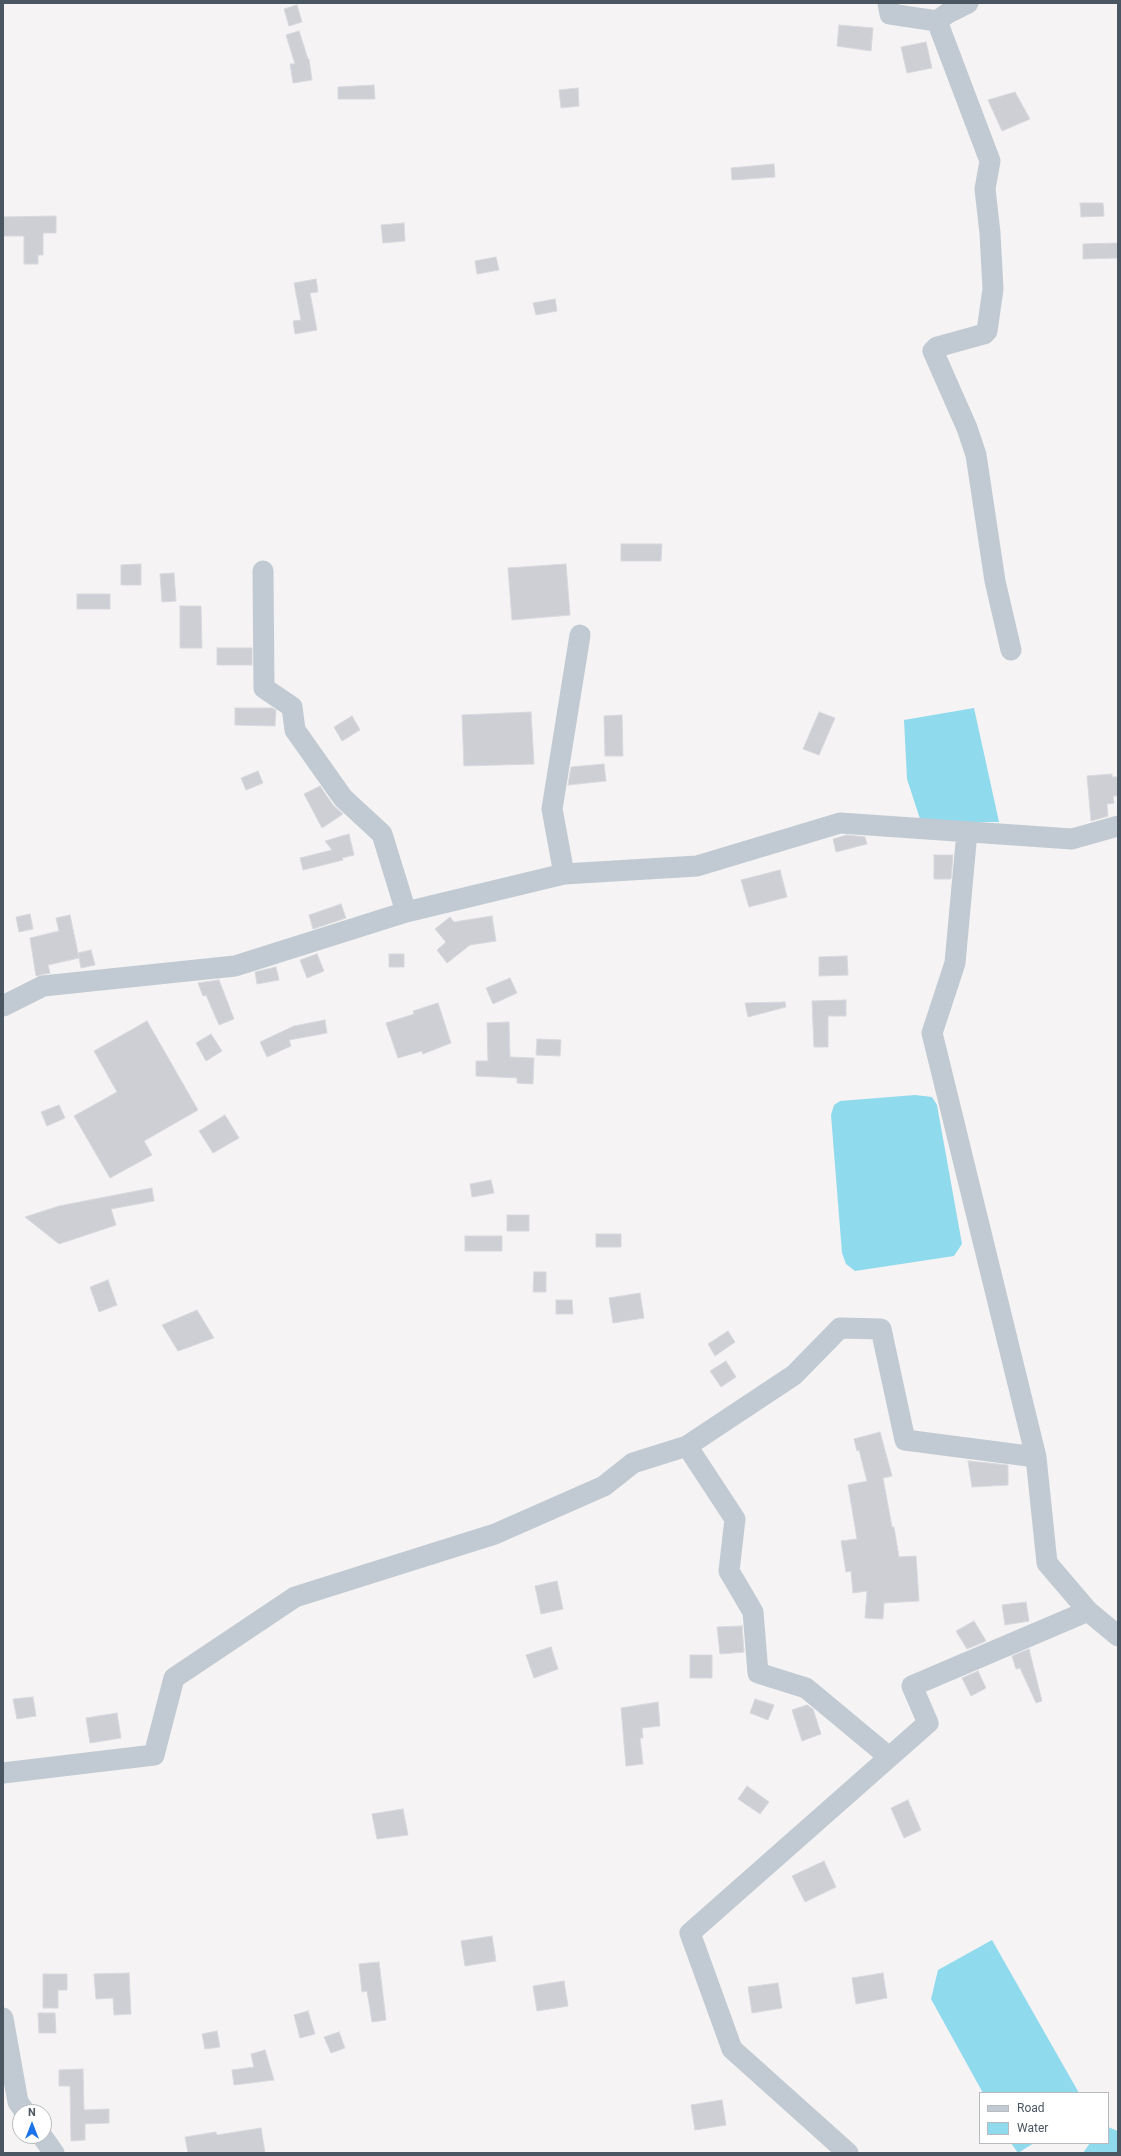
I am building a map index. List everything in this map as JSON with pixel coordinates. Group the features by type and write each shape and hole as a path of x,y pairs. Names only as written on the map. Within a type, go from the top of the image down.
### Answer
{"street":[{"path":"888,3 890,14 937,20 968,3"},
{"path":"937,20 990,161 985,189 990,233 993,289 987,331 984,334 937,347 932,352 967,428 976,455 995,580 1011,650"},
{"path":"263,572 264,688 292,707 295,730 299,737 343,798 382,834 406,912"},
{"path":"564,874 552,809 580,635"},
{"path":"3,1006 43,986 235,966 406,912 564,874 697,866 840,823 1072,839 1118,826"},
{"path":"967,832 955,962 932,1033 1036,1457 1047,1563 1088,1611 1118,1636"},
{"path":"3,1773 154,1755 174,1678 294,1597 495,1534 604,1486 633,1463 687,1446 794,1375 840,1328 881,1330 905,1440 1036,1457"},
{"path":"687,1446 735,1519 729,1571 753,1612 758,1673 806,1688 889,1757"},
{"path":"848,2153 732,2049 690,1933 928,1723 912,1686 1088,1611"},
{"path":"3,2018 19,2104"},
{"path":"48,2144 54,2153"}],"water":[{"path":"974,708 999,822 921,822 907,779 904,720"},
{"path":"915,1095 932,1097 937,1105 962,1244 954,1256 855,1271 846,1264 842,1253 831,1115 834,1105 840,1101"},
{"path":"992,1940 1078,2092 982,2092 931,1999 938,1970"},
{"path":"1109,2127 1118,2131 1118,2153 1083,2153 1089,2144 1109,2144"},
{"path":"1012,2144 1032,2144 1018,2153"}],"building":[{"path":"297,5 302,22 289,26 284,9"},
{"path":"839,25 873,28 871,51 837,46"},
{"path":"299,31 309,59 312,80 293,83 290,64 295,64 286,35"},
{"path":"926,42 932,68 907,73 901,47"},
{"path":"374,85 375,99 338,99 338,87"},
{"path":"578,88 579,106 561,108 559,90"},
{"path":"1015,92 1030,119 1002,131 988,100"},
{"path":"774,164 775,177 732,180 731,168"},
{"path":"1080,203 1103,203 1104,216 1081,217"},
{"path":"56,216 56,233 43,233 43,255 38,255 38,264 24,264 24,236 3,236 3,217"},
{"path":"404,223 405,241 383,243 381,225"},
{"path":"1118,243 1118,258 1083,259 1083,244"},
{"path":"496,257 499,270 477,274 475,261"},
{"path":"316,279 318,292 310,293 317,330 295,334 293,321 301,320 294,283"},
{"path":"555,299 557,311 536,315 533,303"},
{"path":"621,544 662,544 661,561 621,561"},
{"path":"141,564 141,585 121,585 121,565"},
{"path":"566,564 570,615 512,620 508,568"},
{"path":"174,573 176,601 162,602 160,574"},
{"path":"77,594 110,594 110,609 77,609"},
{"path":"180,606 201,606 202,648 180,648"},
{"path":"217,648 252,648 252,665 217,665"},
{"path":"235,708 272,708 276,710 275,726 235,725"},
{"path":"531,712 534,764 464,766 462,715"},
{"path":"819,712 835,718 819,755 803,749"},
{"path":"622,715 623,756 605,756 604,716"},
{"path":"352,716 360,730 342,741 334,727"},
{"path":"604,764 606,781 568,785 571,767"},
{"path":"258,771 263,783 246,790 241,778"},
{"path":"1112,774 1112,777 1118,777 1118,796 1113,796 1114,803 1107,804 1108,816 1091,821 1087,776"},
{"path":"320,786 333,805 343,814 322,828 304,794"},
{"path":"349,834 354,855 342,858 343,860 303,870 300,858 332,850 325,841"},
{"path":"847,835 865,837 867,844 836,852 833,839"},
{"path":"934,855 953,855 951,879 934,879"},
{"path":"780,870 787,897 749,907 741,880"},
{"path":"341,904 346,918 313,929 309,915"},
{"path":"30,914 33,929 19,932 16,917"},
{"path":"70,915 79,958 48,965 50,973 36,976 30,938 59,931 56,918"},
{"path":"492,916 496,941 470,945 447,963 437,950 446,942 435,929 450,917 454,922"},
{"path":"91,950 95,965 81,968 78,953"},
{"path":"317,954 324,971 307,978 300,960"},
{"path":"389,954 404,954 404,967 389,967"},
{"path":"847,956 848,975 819,976 819,957"},
{"path":"276,967 279,980 257,984 255,972"},
{"path":"510,978 517,993 493,1004 486,988"},
{"path":"219,980 234,1019 219,1025 206,995 203,996 198,983"},
{"path":"846,1000 846,1016 828,1016 828,1047 814,1047 812,1001"},
{"path":"785,1002 786,1007 748,1017 745,1003"},
{"path":"438,1003 451,1043 423,1054 422,1051 398,1058 386,1023 414,1014 413,1011"},
{"path":"325,1020 327,1033 289,1040 291,1046 267,1057 260,1042 294,1026"},
{"path":"147,1021 198,1110 144,1141 152,1155 110,1178 74,1116 117,1092 94,1051"},
{"path":"509,1022 510,1057 534,1058 533,1084 517,1083 517,1078 476,1076 476,1061 488,1061 487,1023"},
{"path":"211,1034 222,1051 206,1061 196,1043"},
{"path":"537,1039 561,1040 560,1056 536,1055"},
{"path":"59,1105 65,1118 47,1126 41,1112"},
{"path":"225,1115 239,1138 213,1153 199,1131"},
{"path":"491,1180 494,1193 472,1197 470,1184"},
{"path":"152,1188 154,1201 111,1209 116,1225 59,1244 25,1217 59,1206"},
{"path":"507,1215 529,1215 529,1231 507,1231"},
{"path":"596,1234 621,1234 621,1247 596,1247"},
{"path":"465,1236 502,1236 502,1251 465,1251"},
{"path":"534,1272 546,1272 546,1292 533,1292"},
{"path":"108,1280 117,1305 99,1312 90,1287"},
{"path":"640,1293 644,1318 613,1323 609,1298"},
{"path":"556,1300 572,1300 573,1314 556,1314"},
{"path":"197,1310 214,1338 178,1351 162,1325"},
{"path":"728,1331 735,1342 715,1356 708,1344"},
{"path":"726,1361 736,1377 721,1387 710,1371"},
{"path":"880,1432 892,1476 883,1478 892,1527 894,1527 899,1557 916,1556 919,1601 884,1603 883,1619 865,1618 867,1591 853,1593 851,1571 846,1572 841,1541 857,1539 848,1485 867,1481 859,1450 857,1451 854,1439"},
{"path":"968,1461 1008,1465 1008,1485 972,1487"},
{"path":"557,1581 563,1609 541,1614 535,1586"},
{"path":"1026,1602 1029,1621 1005,1625 1002,1605"},
{"path":"974,1621 986,1641 967,1649 956,1631"},
{"path":"742,1626 744,1652 720,1654 717,1627"},
{"path":"551,1647 558,1669 534,1678 526,1655"},
{"path":"1029,1649 1042,1701 1036,1703 1020,1668 1016,1669 1012,1656"},
{"path":"690,1655 712,1655 712,1678 690,1678"},
{"path":"978,1671 986,1688 971,1696 962,1678"},
{"path":"33,1697 36,1716 17,1719 13,1699"},
{"path":"755,1699 774,1705 768,1720 750,1713"},
{"path":"658,1702 660,1726 642,1728 643,1738 640,1738 643,1764 626,1766 621,1708"},
{"path":"807,1705 813,1709 821,1734 802,1741 792,1710"},
{"path":"117,1713 121,1738 90,1743 86,1718"},
{"path":"747,1786 769,1802 760,1814 738,1799"},
{"path":"908,1800 921,1830 904,1838 891,1808"},
{"path":"403,1809 408,1835 377,1839 372,1814"},
{"path":"824,1861 836,1887 805,1902 792,1876"},
{"path":"492,1936 496,1961 465,1966 461,1941"},
{"path":"379,1962 386,2020 372,2022 367,1991 362,1992 359,1964"},
{"path":"129,1973 131,2014 114,2015 113,1998 96,1999 94,1974"},
{"path":"883,1973 887,1998 856,2004 852,1978"},
{"path":"43,1974 67,1974 67,1990 58,1990 58,2008 43,2008"},
{"path":"564,1981 568,2006 537,2011 533,1986"},
{"path":"778,1983 782,2008 752,2013 748,1987"},
{"path":"308,2011 315,2034 300,2038 294,2015"},
{"path":"38,2013 55,2013 56,2033 39,2033"},
{"path":"217,2031 220,2047 205,2049 202,2034"},
{"path":"339,2032 345,2048 331,2053 324,2037"},
{"path":"265,2050 274,2080 234,2085 232,2070 254,2067 251,2054"},
{"path":"83,2069 84,2110 109,2109 109,2123 85,2124 85,2140 71,2141 70,2086 59,2086 59,2070"},
{"path":"722,2100 726,2125 695,2130 691,2105"},
{"path":"261,2128 265,2153 188,2153 185,2137 216,2132 217,2135"}]}
